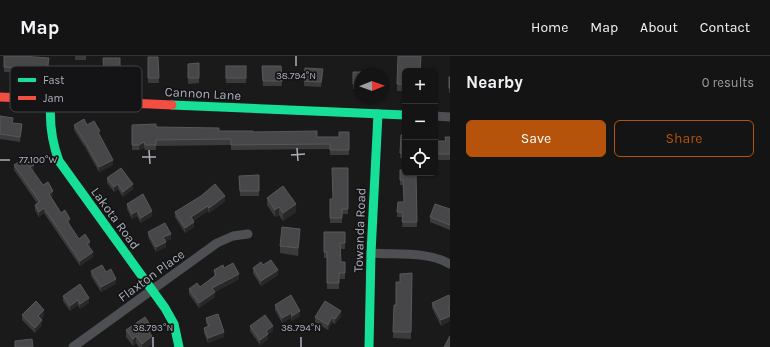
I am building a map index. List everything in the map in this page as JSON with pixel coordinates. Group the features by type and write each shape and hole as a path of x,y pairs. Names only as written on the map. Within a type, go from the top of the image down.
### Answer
{"street":[{"name":"Cannon Lane","path":"0,97 10,97"},
{"name":"Cannon Lane","path":"142,103 402,115"},
{"name":"Lakota Road","path":"51,112 50,132 59,161 170,317 177,334 179,347"},
{"name":"Towanda Road","path":"369,347 371,253 378,114"},
{"path":"438,116 450,117"},
{"name":"Flaxton Place","path":"73,347 217,243 233,236 248,234"},
{"path":"371,253 426,256 441,259 450,264"}],"building":[{"path":"4,56 49,58 48,66 4,67"},
{"path":"398,56 421,56 420,68 402,68 402,84 397,84"},
{"path":"148,57 158,57 159,78 148,78"},
{"path":"103,58 120,58 120,66 104,66"},
{"path":"199,63 199,78 188,78 188,64"},
{"path":"226,66 246,66 246,78 226,78"},
{"path":"262,66 281,66 282,81 263,81"},
{"path":"305,68 323,69 321,82 304,81"},
{"path":"353,72 354,72 354,84"},
{"path":"450,77 450,88 449,88"},
{"path":"0,116 13,118 12,123 22,124 20,137 0,134"},
{"path":"84,119 87,125 94,121 100,131 98,132 113,160 99,167 74,125"},
{"path":"156,124 156,127 219,128 219,131 317,131 317,137 339,137 339,132 349,132 349,150 330,150 330,144 231,145 231,139 156,140 156,145 145,145 144,142 139,145 132,145 132,125"},
{"path":"401,135 402,135 402,153 400,153"},
{"path":"445,137 450,137 450,154 438,154 438,141 446,141"},
{"path":"28,156 34,165 30,167 43,185 48,182 53,191 49,194 61,213 65,210 70,219 67,221 79,239 85,234 90,242 87,244 93,252 80,261 44,208 39,212 35,205 40,202 14,165"},
{"path":"121,168 133,184 123,192 118,184 114,187 107,178"},
{"path":"332,168 348,168 348,209 342,209 342,218 330,218 330,199 333,199"},
{"path":"400,170 402,170 402,176 416,176 417,222 402,222 403,212 397,212 398,202 404,202 403,180 400,180"},
{"path":"259,175 259,191 240,191 239,176"},
{"path":"215,184 225,196 209,208 208,206 191,217 194,222 185,228 175,212 201,196"},
{"path":"283,186 296,204 283,213 279,207 275,210 267,198"},
{"path":"143,194 152,211 141,218 137,211 132,214 127,204"},
{"path":"435,204 450,209 450,225 430,217"},
{"path":"165,223 171,234 163,237 166,242 156,247 148,232"},
{"path":"282,227 300,229 298,248 280,246"},
{"path":"324,232 345,232 345,243 340,243 341,262 345,262 345,273 339,273 339,283 327,283 327,252 324,252"},
{"path":"271,260 278,270 261,281 253,268 261,262 263,265"},
{"path":"233,263 239,274 212,288 215,292 199,303 189,289 197,283 200,287 216,275 214,270 223,265 224,268"},
{"path":"102,265 106,272 111,269 116,279 101,287 91,271"},
{"path":"412,273 411,332 393,332 394,305 396,305 396,282 400,282 400,274"},
{"path":"80,284 89,298 80,304 78,300 70,306 63,296"},
{"path":"291,295 300,311 292,316 291,313 282,318 275,305"},
{"path":"449,295 450,306 448,307 450,310 450,316 441,320 432,303"},
{"path":"36,301 44,310 38,316 42,320 35,328 22,315"},
{"path":"325,301 341,311 335,319 332,317 328,325 315,317"},
{"path":"218,314 224,332 208,338 204,328 209,326 206,318"},
{"path":"265,315 273,326 266,331 268,334 260,340 250,326"},
{"path":"145,317 151,326 147,329 152,336 142,344 136,336 133,339 126,330"},
{"path":"450,336 450,347 444,347"},
{"path":"32,339 33,347 15,347 15,341"}],"traffic: fast":[{"path":"172,105 402,115"},
{"path":"50,112 51,130 59,161 165,308 174,324 179,347"},
{"path":"369,347 371,253 378,114"}],"traffic: jam":[{"path":"0,97 10,97"},
{"path":"142,104 172,105"}]}
